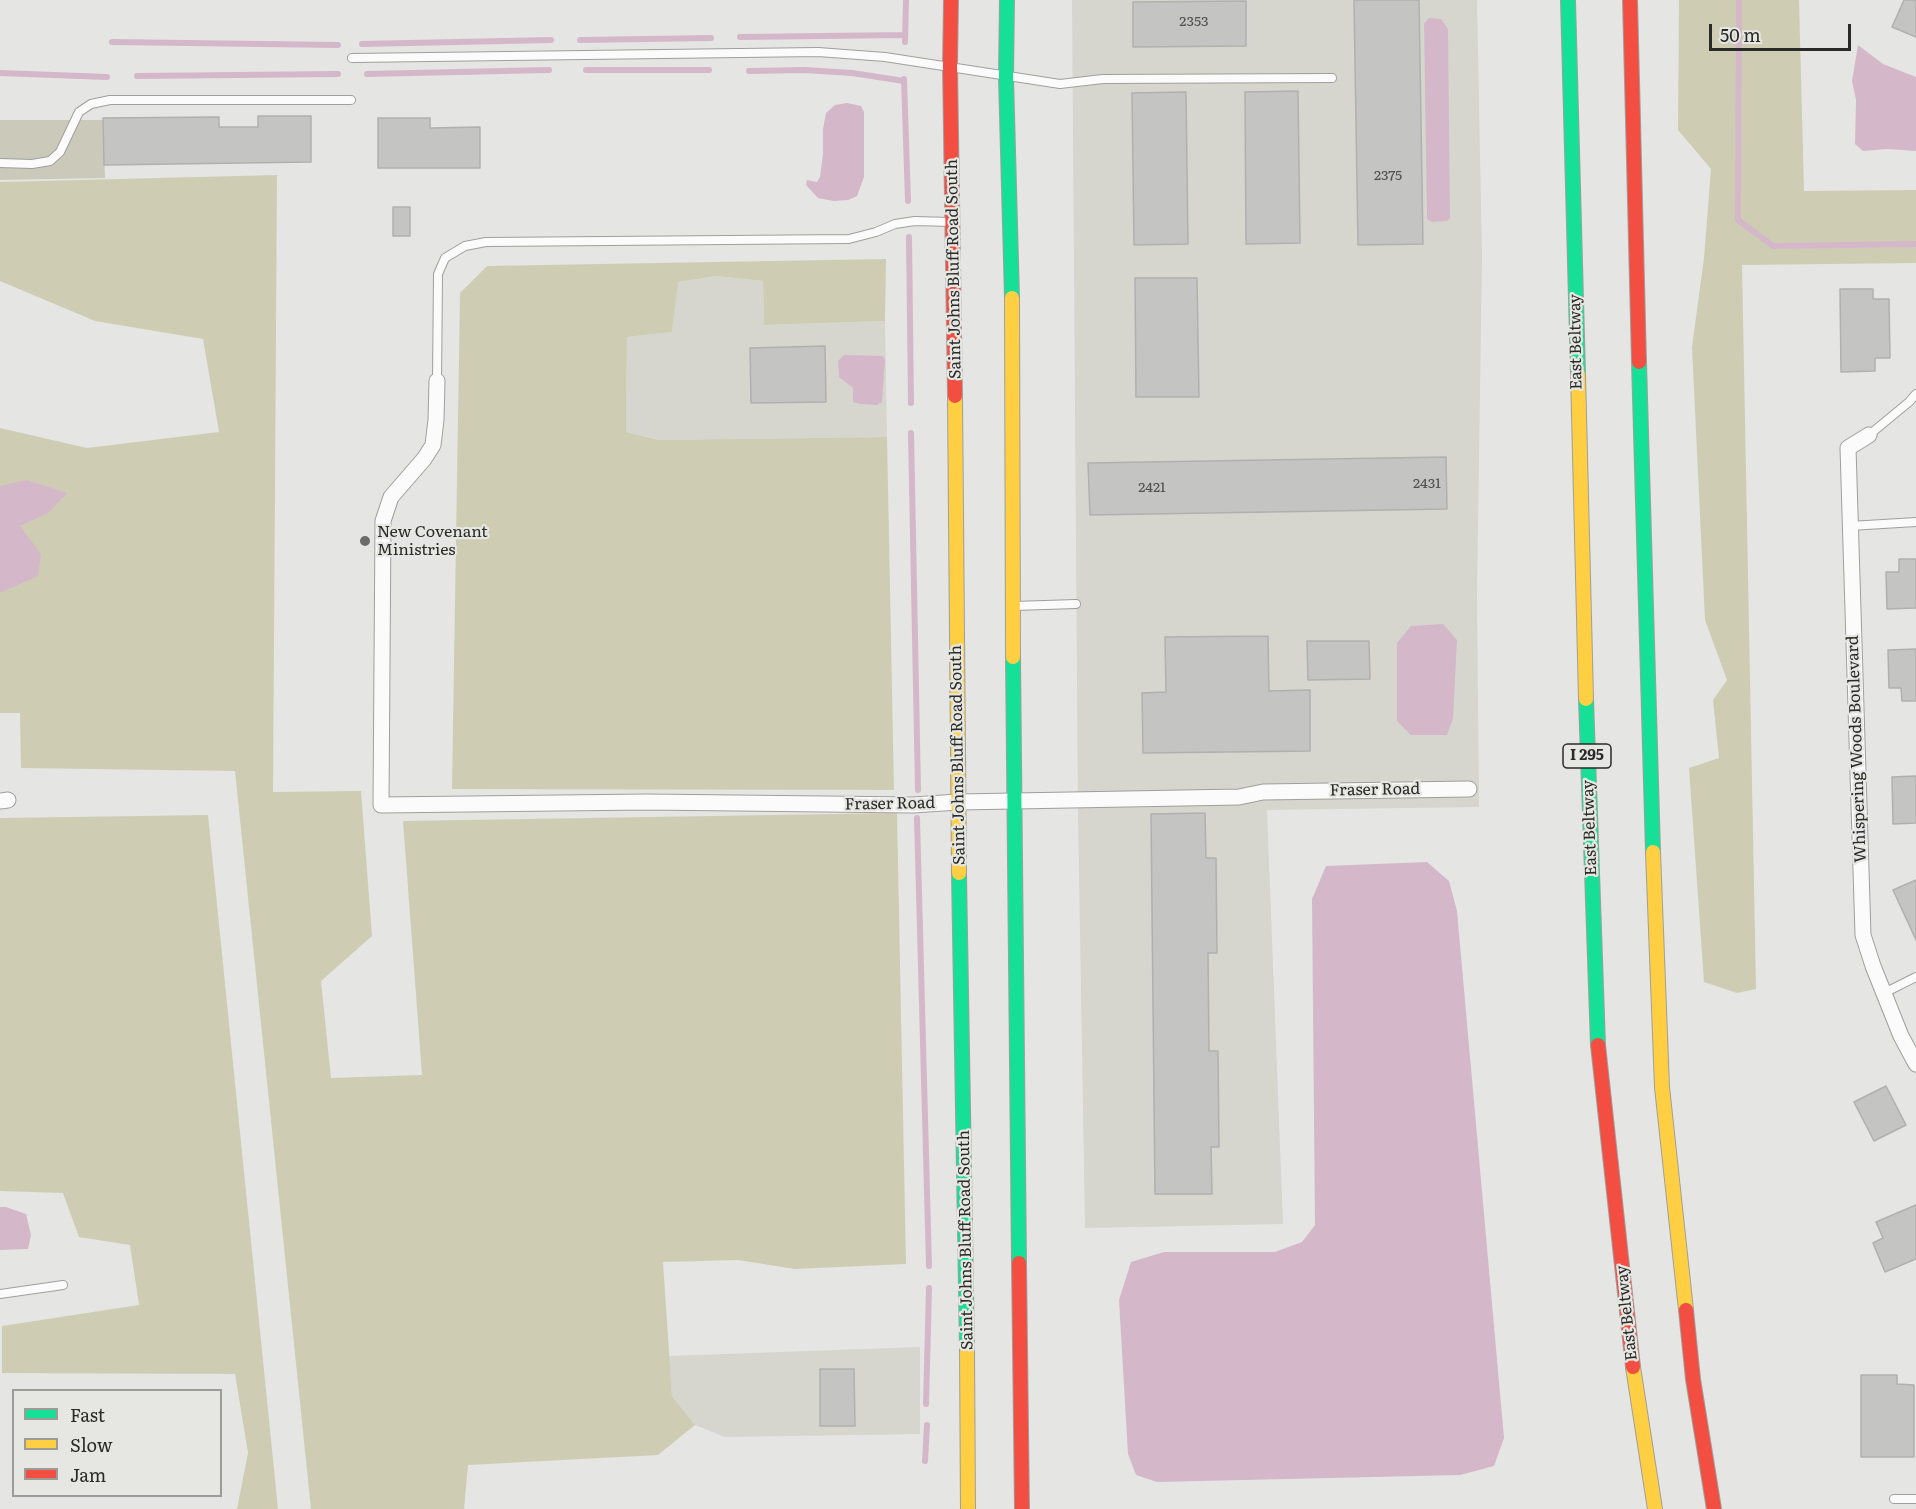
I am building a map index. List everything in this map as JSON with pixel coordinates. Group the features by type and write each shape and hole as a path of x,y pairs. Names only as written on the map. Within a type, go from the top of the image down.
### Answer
{"main road":[{"name":"Saint Johns Bluff Road South","path":"951,0 958,802 967,1303 968,1509"},
{"path":"1007,0 1006,77 1012,314 1022,1509"},
{"name":"East Beltway","path":"1568,0 1588,787 1599,1059 1634,1381 1655,1509"},
{"path":"1630,0 1648,761 1662,1087 1693,1379 1714,1509"}],"street":[{"name":"Fraser Road","path":"437,381 433,445 391,497 383,521 381,804 647,802 913,805 958,802 1239,797 1263,792 1469,789"},
{"name":"Whispering Woods Boulevard","path":"1869,435 1848,448 1863,935 1901,1036 1916,1064"}],"lane":[{"path":"352,58 819,52 885,57 1060,84 1103,80 1332,78"},
{"path":"0,164 32,164 50,161 60,152 78,112 91,104 110,100 351,100"},
{"path":"437,381 438,274 445,258 465,246 486,242 849,239 895,224 915,221 953,222"},
{"path":"1869,435 1916,394"},
{"path":"1850,526 1916,522"},
{"path":"1013,606 1076,604"},
{"path":"1884,993 1916,977"},
{"path":"0,1294 63,1285"},
{"path":"1894,1499 1916,1499"}],"shaded area":[{"path":"1072,0 1477,0 1482,257 1477,594 1479,807 1267,810 1283,1224 1085,1228 1078,813"},
{"path":"1429,18 1441,19 1448,29 1450,218 1447,221 1432,222 1427,219 1424,24"},
{"path":"1858,45 1883,64 1916,77 1916,151 1887,149 1863,151 1855,144 1856,100 1852,81"},
{"path":"847,103 861,106 864,112 864,177 857,196 848,200 834,201 818,198 806,185 807,180 817,182 820,177 826,113 835,105"},
{"path":"0,120 103,120 105,178 0,180"},
{"path":"717,276 763,281 764,325 885,321 887,437 659,440 626,432 627,337 672,332 677,282"},
{"path":"844,355 882,356 885,359 882,402 877,405 853,402 853,388 839,377 838,361"},
{"path":"27,480 67,493 48,513 20,526 41,554 38,576 0,593 0,486"},
{"path":"1443,624 1457,640 1453,719 1447,735 1411,735 1397,721 1397,643 1411,626"},
{"path":"1427,862 1449,881 1457,911 1504,1438 1494,1466 1460,1475 1157,1482 1136,1475 1128,1454 1119,1300 1131,1262 1164,1252 1275,1252 1302,1242 1315,1225 1312,899 1326,866"},
{"path":"0,1207 26,1214 31,1235 28,1249 0,1250"},
{"path":"920,1347 920,1434 725,1437 695,1425 672,1396 669,1356"}],"green space":[{"path":"1679,0 1799,0 1804,191 1916,190 1916,263 1742,265 1756,989 1737,993 1704,982 1689,768 1719,758 1713,700 1727,680 1705,620 1692,347 1704,258 1711,169 1678,130"},
{"path":"277,175 273,792 361,791 372,936 321,981 331,1078 422,1075 403,821 897,813 906,1264 795,1269 738,1260 663,1262 672,1396 695,1425 658,1455 468,1465 464,1509 311,1509 235,771 21,768 20,713 0,713 0,428 87,448 219,432 203,339 95,321 0,281 0,182"},
{"path":"886,259 885,321 764,325 763,281 717,276 678,282 672,332 627,337 626,432 659,440 887,437 894,790 452,789 460,293 487,266"},
{"path":"208,815 278,1509 237,1509 248,1453 235,1374 2,1373 2,1326 139,1305 130,1245 79,1237 63,1193 0,1191 0,818"}],"building":[{"path":"1354,0 1419,0 1423,244 1358,245"},
{"path":"1904,0 1916,0 1916,37 1892,27"},
{"path":"1246,1 1246,46 1133,47 1133,2"},
{"path":"1298,91 1300,243 1246,244 1245,92"},
{"path":"1186,92 1188,244 1134,245 1132,93"},
{"path":"258,116 311,116 311,162 104,165 103,118 219,117 219,127 258,127"},
{"path":"378,118 430,118 430,128 480,127 480,168 378,168"},
{"path":"393,207 410,207 410,236 393,236"},
{"path":"1135,278 1197,278 1199,397 1136,397"},
{"path":"1840,289 1873,289 1873,299 1889,299 1890,358 1875,358 1875,371 1841,372"},
{"path":"825,346 826,402 751,403 750,348"},
{"path":"1446,457 1447,509 1090,515 1088,463"},
{"path":"1899,559 1916,559 1916,608 1887,609 1886,572 1899,572"},
{"path":"1268,636 1269,691 1310,690 1310,751 1143,753 1142,693 1166,692 1165,637"},
{"path":"1307,641 1369,641 1370,679 1308,680"},
{"path":"1916,649 1916,701 1902,701 1901,688 1889,688 1888,650"},
{"path":"1916,776 1916,823 1893,824 1892,777"},
{"path":"1205,813 1206,858 1216,858 1217,953 1208,953 1209,1051 1218,1051 1219,1147 1211,1147 1212,1194 1155,1194 1151,814"},
{"path":"1916,880 1916,940 1893,890"},
{"path":"1886,1086 1906,1125 1874,1141 1854,1102"},
{"path":"1916,1205 1916,1259 1885,1272 1873,1243 1883,1238 1876,1222"},
{"path":"820,1369 854,1369 855,1426 820,1426"},
{"path":"1861,1375 1897,1375 1897,1384 1914,1385 1914,1457 1861,1457"}],"waterway":[{"path":"905,42 906,0"},
{"path":"1739,0 1738,220 1773,246 1916,244"},
{"path":"740,37 905,35"},
{"path":"580,40 711,38"},
{"path":"362,44 551,40"},
{"path":"112,42 338,45"},
{"path":"367,74 549,70"},
{"path":"586,70 709,70"},
{"path":"749,71 805,70 852,73 904,81"},
{"path":"0,73 107,77"},
{"path":"137,76 338,74"},
{"path":"904,79 908,201"},
{"path":"909,237 911,403"},
{"path":"911,433 918,790"},
{"path":"917,818 929,1266"},
{"path":"926,1404 929,1288"},
{"path":"925,1461 927,1425"}],"traffic: fast":[{"path":"1007,0 1006,77 1012,298"},
{"path":"1568,0 1578,374"},
{"path":"1639,362 1653,852"},
{"path":"1013,657 1019,1263"},
{"path":"1586,699 1598,1045"},
{"path":"959,873 967,1347"}],"traffic: slow":[{"path":"1012,298 1013,657"},
{"path":"1578,374 1586,699"},
{"path":"955,396 959,873"},
{"path":"1653,852 1662,1087 1686,1310"},
{"path":"967,1347 968,1509"},
{"path":"1633,1367 1655,1509"}],"traffic: jam":[{"path":"951,0 955,396"},
{"path":"1630,0 1639,362"},
{"path":"1598,1045 1633,1367"},
{"path":"1019,1263 1022,1509"},
{"path":"1686,1310 1693,1379 1714,1509"}],"place":[{"name":"New Covenant Ministries","path":"365,541"}]}
